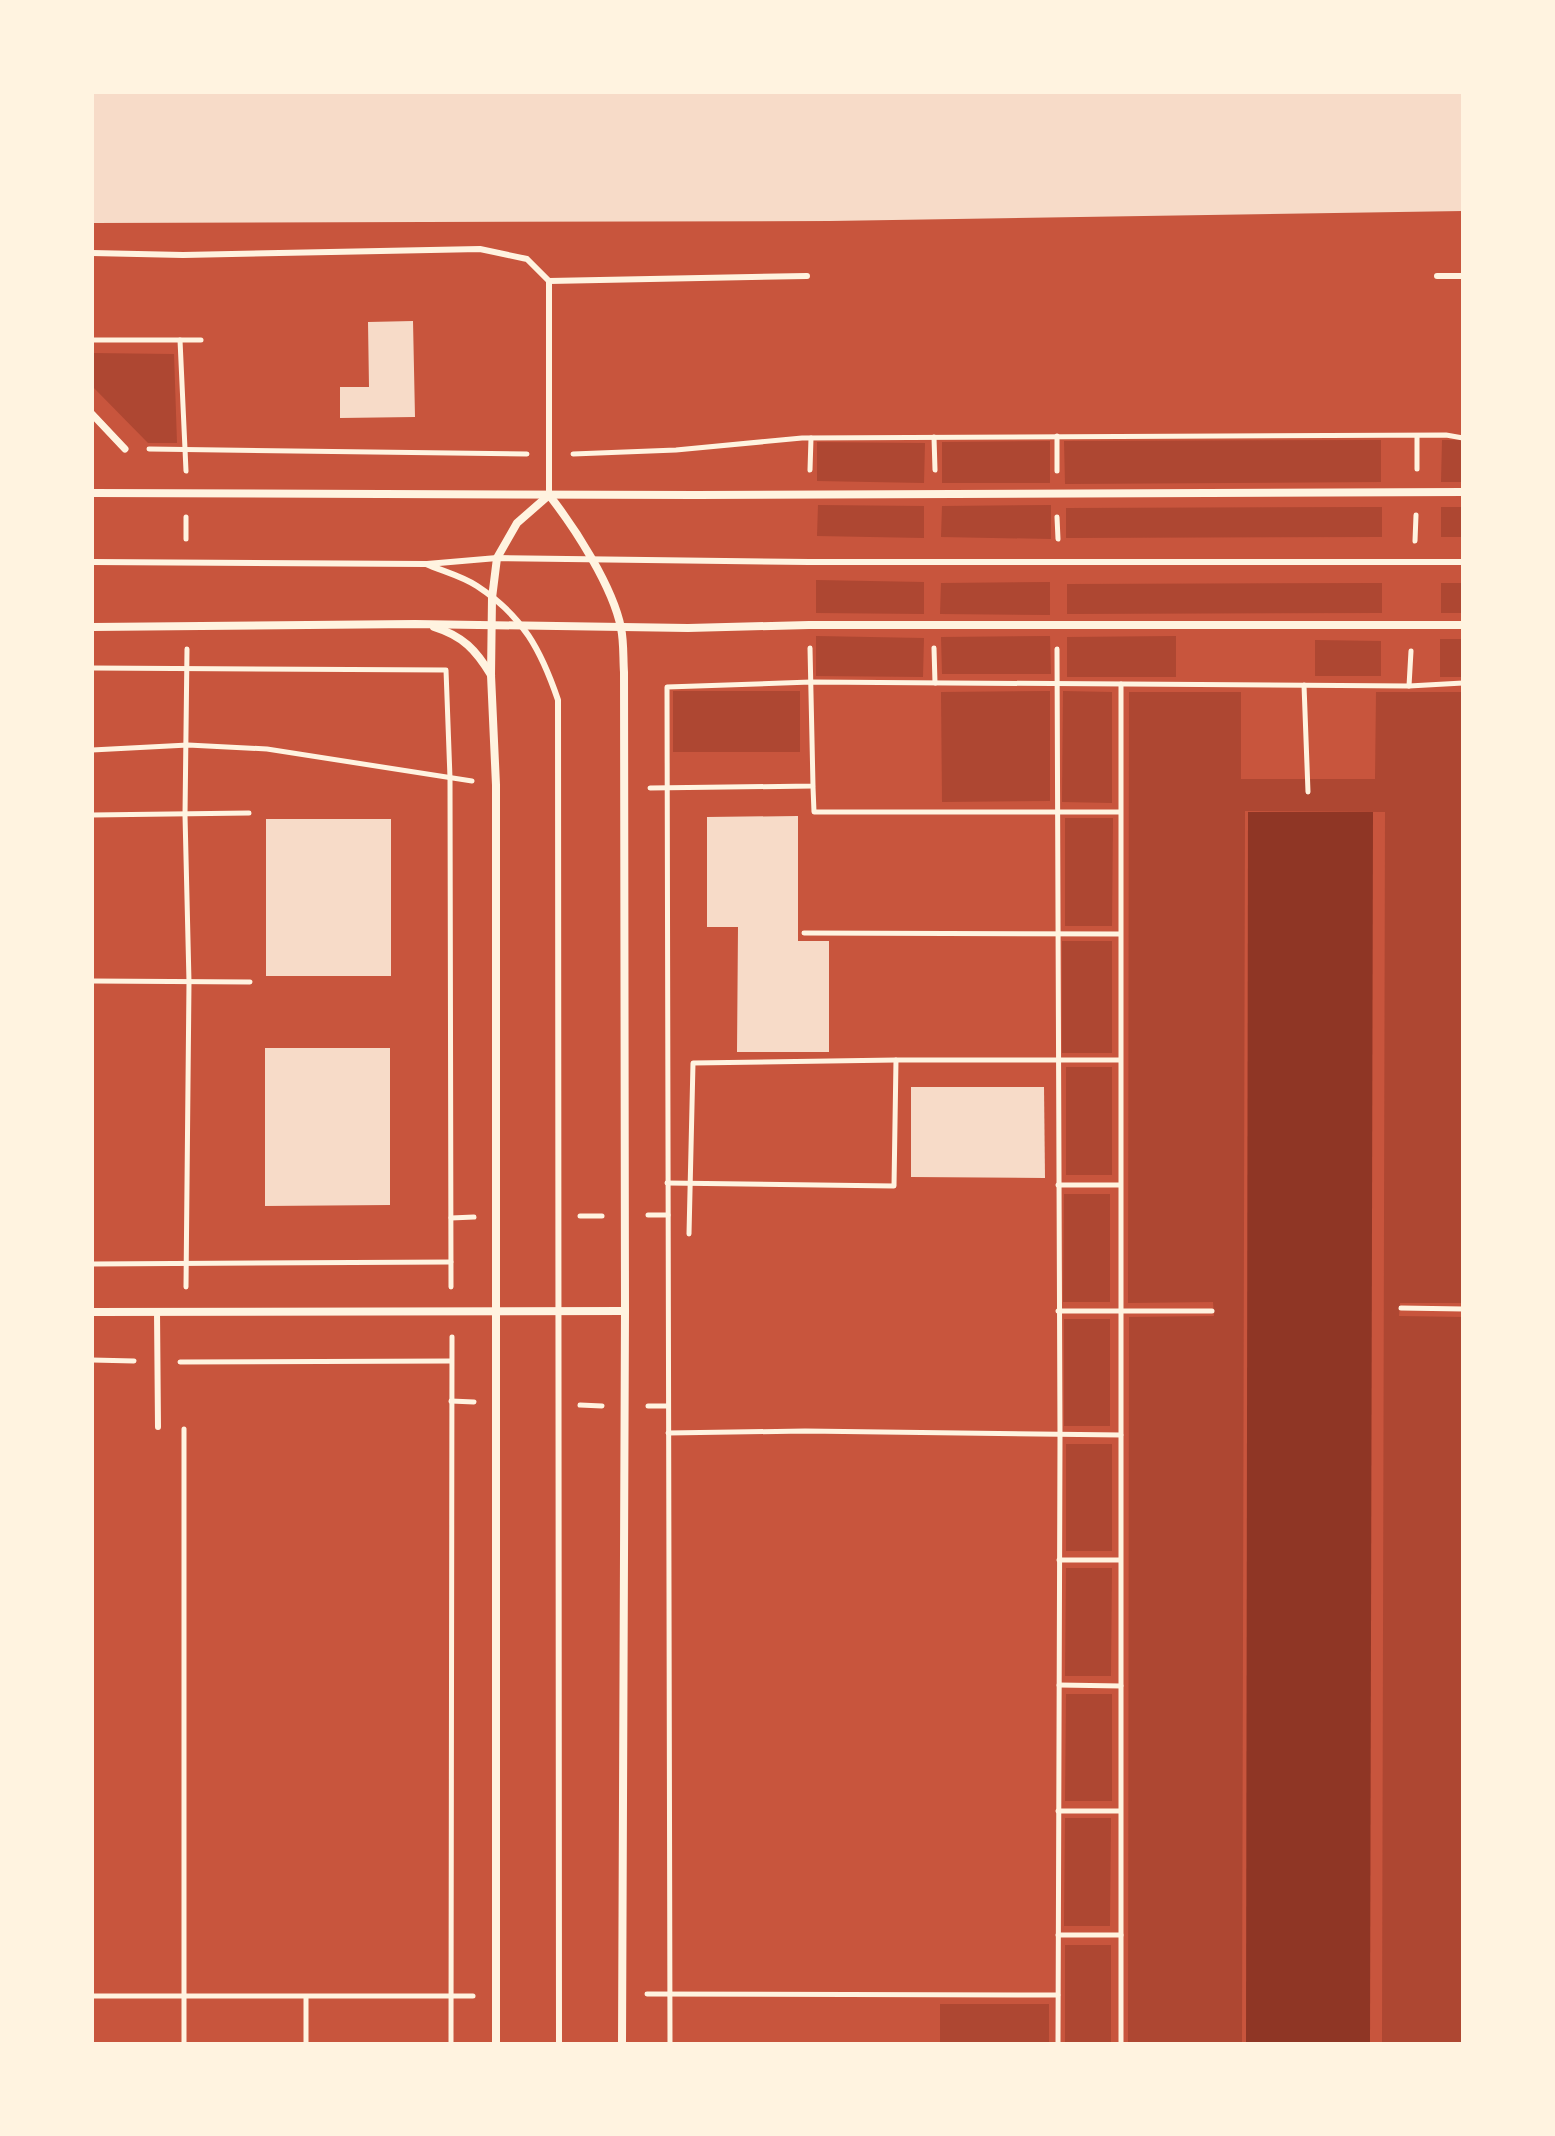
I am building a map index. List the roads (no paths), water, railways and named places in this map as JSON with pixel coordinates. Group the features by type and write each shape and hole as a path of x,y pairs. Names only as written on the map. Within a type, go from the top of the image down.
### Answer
{"street":[{"path":"92,414 125,449"},
{"path":"92,493 1463,492"},
{"path":"496,2044 496,785 491,675 492,598 497,558 517,523 549,495"},
{"path":"549,495 571,523 607,590 621,627 624,672 622,2044"},
{"path":"92,627 426,624 621,627 1463,625"},
{"path":"426,624 452,633 474,648 491,675"},
{"path":"92,1312 625,1311"}],"lane":[{"path":"92,253 183,255 480,249 527,259 549,281 549,495"},
{"path":"549,281 807,276"},
{"path":"1437,276 1463,276"},
{"path":"92,562 426,564 497,558 1463,562"},
{"path":"426,564 476,585 522,625 545,661 558,700 559,2044"},
{"path":"157,1312 158,1427"}]}
